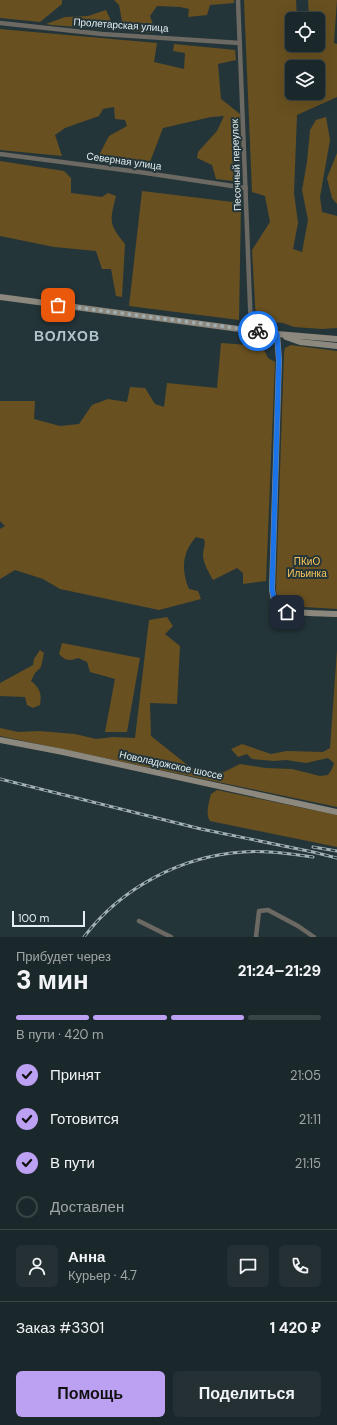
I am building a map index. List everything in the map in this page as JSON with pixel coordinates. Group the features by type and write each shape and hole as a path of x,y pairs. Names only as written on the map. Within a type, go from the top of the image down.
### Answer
{"main road":[{"path":"0,297 277,334 337,339"},
{"path":"277,334 300,342 337,346"},
{"path":"277,334 279,360 272,589 274,601 279,608 287,612 337,614"},
{"name":"Новоладожское шоссе","path":"0,740 63,752 337,812"}],"street":[{"name":"Песочный переулок","path":"238,0 251,330"},
{"name":"Пролетарская улица","path":"0,23 102,34 240,44"},
{"name":"Северная улица","path":"0,154 246,188"},
{"path":"256,937 259,911 268,910 298,926 314,937"},
{"path":"139,921 171,937"}],"green space":[{"path":"0,0 62,0 62,4 40,22 0,18"},
{"path":"114,0 234,0 234,3 210,5 207,15 188,17 189,9 157,6 150,16 156,33 46,24 65,17 88,16 106,10 112,23 122,21 119,5"},
{"path":"244,0 296,0 297,12 285,12 285,52 325,52 325,12 309,12 308,0 337,0 334,43 337,44 337,97 297,115 294,193 298,223 293,249 302,252 308,220 302,190 307,162 310,130 316,120 326,117 330,140 320,197 322,212 337,216 337,328 322,329 294,327 283,323 256,320 252,250 270,222 265,196 252,192"},
{"path":"0,29 157,43 154,62 184,69 185,53 173,51 174,44 235,50 236,60 218,64 221,99 240,114 241,182 216,179 212,165 197,158 198,152 217,131 224,116 211,117 163,128 148,167 97,159 109,136 127,126 125,120 115,119 114,107 103,109 99,116 65,128 55,135 62,156 0,150"},
{"path":"337,153 337,204 332,198 327,178"},
{"path":"0,161 64,171 71,178 71,193 102,197 108,193 116,196 112,211 112,222 125,244 122,297 116,296 111,269 102,269 96,251 54,247 0,236"},
{"path":"142,191 241,203 239,320 129,306"},
{"path":"221,343 262,346 268,358 275,362 266,581 243,584 243,573 237,568 213,580 206,568 203,558 205,544 204,539 196,537 188,549 184,562 184,569 186,582 189,589 198,591 201,599 159,610 60,589 43,579 15,570 0,579 0,529 5,526 0,521 0,401 35,401 34,419 60,426 79,424 92,405 108,399 127,402 130,387 145,388 155,404 164,407 167,383 217,388"},
{"name":"ПКиО Ильинка","path":"291,345 337,351 337,609 287,606 280,602 276,593 284,353 285,348"},
{"path":"167,617 173,626 165,634 180,646 177,704 150,703 151,736 190,767 207,771 224,772 240,764 266,768 292,769 320,776 328,775 334,763 328,758 306,763 286,760 274,761 252,759 247,754 238,757 231,749 242,744 271,754 287,751 323,752 330,748 337,650 337,807 0,736 0,728 18,732 39,731 75,734 96,739 113,737 135,738 149,620"},
{"path":"62,643 140,658 127,732 105,732 115,679 90,672 87,662 78,658 70,660 64,658 59,654"},
{"path":"40,650 44,653 41,667 35,673 31,681 40,692 40,705 33,708 27,705 25,697 0,696 0,683 33,665 34,659"},
{"path":"217,790 337,815 337,847 210,821 208,815 209,801 211,794"}],"railway":[{"path":"0,779 201,829 337,858"},
{"path":"313,847 337,851"},
{"path":"84,937 99,919 134,890 154,878 197,860 243,852 269,852 313,857"}],"way so far":[{"path":"58,305 258,331"}],"district":[{"name":"ВОЛХОВ","path":"67,336"}],"route":[{"path":"258,331 277,334 279,360 272,589 274,601 279,608 287,612"}]}
